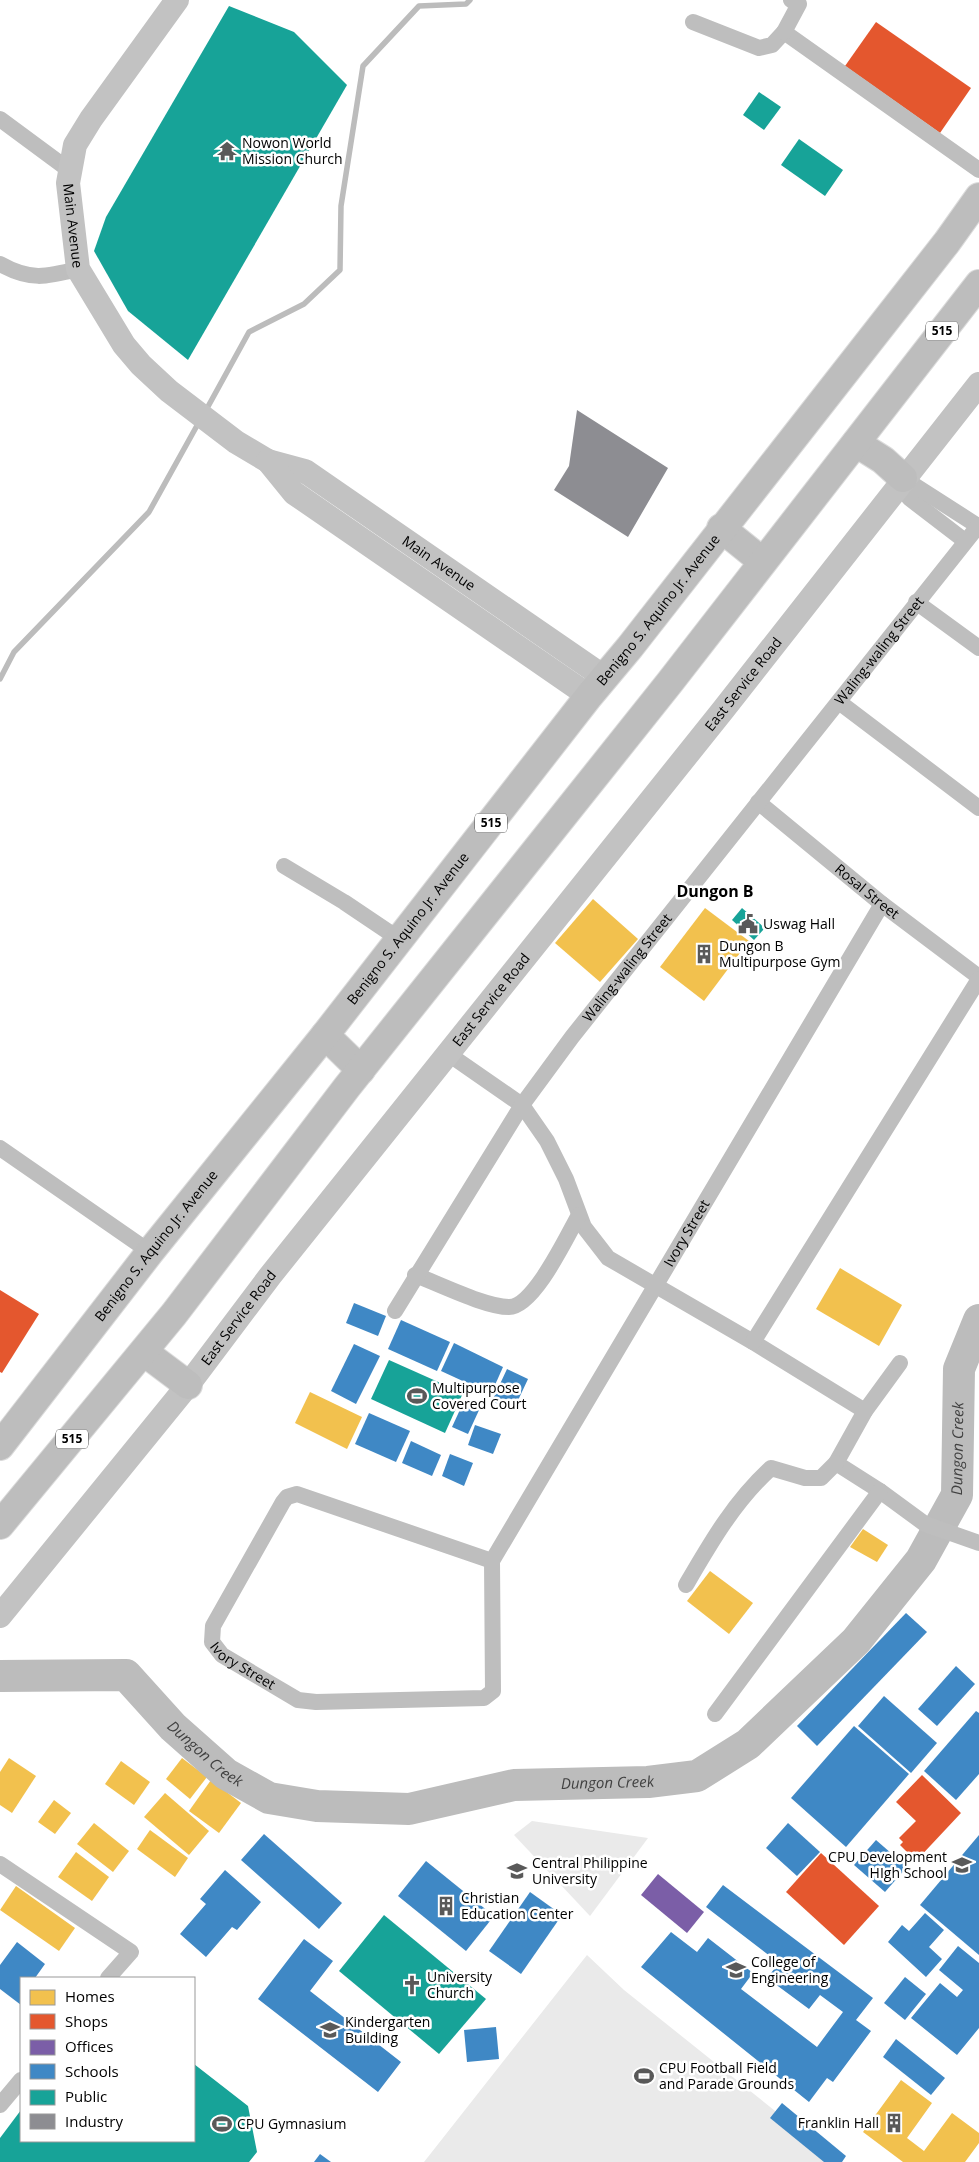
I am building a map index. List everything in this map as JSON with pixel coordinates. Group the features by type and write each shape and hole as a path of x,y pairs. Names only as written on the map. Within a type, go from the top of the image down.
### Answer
{"highway":[{"name":"Benigno S. Aquino Jr. Avenue","path":"0,1446 150,1252 325,1035 947,242 979,198"},
{"name":"515","path":"0,1525 144,1352 361,1070 663,690 979,284"},
{"path":"856,442 883,460 904,478"},
{"path":"721,528 762,561"},
{"path":"325,1035 361,1070"},
{"path":"144,1352 188,1385"}],"street":[{"name":"Main Avenue","path":"177,0 91,119 75,145 69,170 73,238 78,269 124,345 141,365 169,391 236,442 268,461 305,471 597,686"},
{"path":"693,22 759,48 772,45 784,32 799,4 791,0"},
{"path":"784,32 979,170"},
{"path":"0,119 69,170"},
{"path":"0,264 17,273 28,276 50,276 78,269"},
{"name":"East Service Road","path":"0,1616 188,1385 270,1276 723,710 979,384"},
{"path":"904,478 979,526"},
{"path":"904,478 909,498 965,541"},
{"name":"Waling-waling Street","path":"395,1311 415,1275 522,1105 572,1037 839,702 916,602 979,526"},
{"path":"916,602 979,648"},
{"path":"839,702 979,808"},
{"name":"Rosal Street","path":"758,802 882,904 979,978"},
{"path":"284,866 344,902 399,939"},
{"name":"Ivory Street","path":"492,1561 297,1494 288,1497 278,1510 213,1626 212,1642 222,1655 298,1700 316,1702 484,1698 493,1691 492,1561 882,904"},
{"path":"753,1342 979,978"},
{"path":"447,1053 522,1105 547,1141 566,1179 584,1227 608,1258 753,1342 866,1411"},
{"path":"0,1148 150,1252"},
{"path":"415,1275 494,1304 511,1307 522,1303 540,1282 579,1215"},
{"path":"686,1585 718,1530 749,1488 771,1468 805,1478 821,1478 836,1463 866,1411 900,1363"},
{"path":"836,1463 880,1491 925,1524 972,1541"},
{"path":"715,1714 880,1491"},
{"path":"0,1864 131,1952 109,1977"},
{"path":"0,2105 20,2081"}],"shaded area":[{"path":"532,1821 648,1838 590,1916 514,1835"},
{"name":"CPU Football Field and Parade Grounds","path":"587,1955 624,1990 839,2162 424,2162"}],"building: Homes":[{"path":"593,899 638,939 600,982 555,943"},
{"name":"Dungon B Multipurpose Gym","path":"705,908 749,941 704,1001 660,967"},
{"path":"840,1268 902,1305 879,1346 816,1309"},
{"path":"310,1392 362,1417 347,1449 295,1423"},
{"path":"863,1529 888,1545 877,1562 850,1547"},
{"path":"710,1571 753,1603 729,1634 687,1601"},
{"path":"9,1758 36,1776 12,1813 0,1805 0,1772"},
{"path":"182,1758 207,1777 190,1799 166,1779"},
{"path":"121,1761 150,1782 134,1805 105,1784"},
{"path":"211,1780 241,1803 219,1833 189,1811"},
{"path":"165,1793 209,1831 189,1855 144,1817"},
{"path":"54,1800 71,1813 55,1834 38,1822"},
{"path":"94,1823 129,1851 113,1872 77,1844"},
{"path":"150,1830 188,1858 175,1877 137,1849"},
{"path":"76,1852 109,1877 92,1901 58,1877"},
{"path":"16,1886 75,1928 59,1951 0,1910"},
{"name":"Franklin Hall","path":"901,2080 932,2103 907,2138 924,2151 952,2113 979,2133 979,2143 965,2162 903,2162 863,2132"}],"building: Shops":[{"path":"876,22 971,88 940,133 845,66"},
{"path":"0,1290 39,1314 2,1373 0,1372"},
{"path":"922,1775 961,1813 916,1861 900,1845 903,1842 899,1838 916,1821 896,1802"},
{"path":"821,1853 879,1906 844,1945 786,1892"}],"building: Offices":[{"path":"658,1874 704,1912 687,1933 641,1895"}],"building: Schools":[{"path":"354,1303 386,1316 378,1336 346,1323"},
{"path":"401,1320 450,1342 437,1371 388,1349"},
{"path":"454,1343 503,1367 491,1394 441,1371"},
{"path":"354,1344 380,1356 356,1404 331,1391"},
{"path":"507,1369 528,1379 513,1411 492,1401"},
{"path":"464,1401 480,1408 468,1434 452,1427"},
{"path":"369,1413 410,1431 396,1462 355,1444"},
{"path":"475,1425 501,1434 493,1454 468,1445"},
{"path":"411,1441 441,1455 432,1476 402,1463"},
{"path":"450,1454 473,1463 464,1486 442,1476"},
{"path":"906,1613 927,1632 817,1746 797,1726"},
{"path":"956,1666 975,1684 937,1726 918,1709"},
{"path":"884,1696 937,1743 911,1773 858,1726"},
{"path":"976,1711 979,1713 979,1774 956,1800 924,1771"},
{"path":"854,1726 909,1774 846,1847 791,1798"},
{"path":"788,1823 820,1852 797,1876 766,1848"},
{"path":"264,1834 342,1903 319,1929 241,1860"},
{"name":"CPU Development HIgh School","path":"979,1835 979,1955 920,1905"},
{"path":"876,1840 907,1867 885,1892 854,1865"},
{"name":"Christian Education Center","path":"426,1861 494,1916 466,1951 398,1896"},
{"path":"225,1870 261,1902 237,1930 232,1927 206,1957 180,1934 206,1904 200,1899"},
{"path":"723,1885 873,1998 856,2020 871,2031 833,2082 827,2078 809,2102 641,1967 671,1932 697,1952 708,1938 753,1973 741,1989 817,2047 843,2012 820,1995 809,2009 767,1978 779,1963 706,1907"},
{"path":"530,1892 562,1915 521,1974 489,1951"},
{"path":"925,1913 944,1930 929,1947 942,1959 926,1977 888,1942 902,1925 909,1931"},
{"name":"Kindergarten Building","path":"304,1939 333,1961 310,1991 401,2062 378,2092 258,1999"},
{"path":"17,1942 45,1964 36,1977 20,1977 20,2004 0,1989 0,1965"},
{"path":"958,1946 979,1963 979,2028 957,2055 911,2018 940,1983 957,1997 963,1990 939,1970"},
{"path":"905,1977 926,1994 905,2020 884,2003"},
{"path":"496,2027 499,2059 467,2062 464,2030"},
{"path":"896,2039 945,2078 931,2095 883,2057"},
{"path":"782,2103 846,2156 842,2162 824,2162 770,2118"},
{"path":"320,2154 331,2162 314,2162"}],"building: Public":[{"name":"Nowon World Mission Church","path":"229,6 294,32 347,85 188,360 128,311 94,251 106,217"},
{"path":"759,92 781,107 764,130 743,115"},
{"path":"799,139 843,170 825,196 781,165"},
{"name":"Uswag Hall","path":"742,908 765,928 754,940 732,920"},
{"name":"Multipurpose Covered Court","path":"389,1360 463,1393 445,1433 371,1399"},
{"name":"University Church","path":"384,1915 486,1999 439,2054 339,1971"},
{"name":"CPU Gymnasium","path":"195,2065 248,2106 257,2152 249,2162 0,2162 0,2138 20,2111 20,2142 195,2142"}],"building: Industry":[{"path":"577,410 668,468 628,537 554,490 569,466"}],"waterway":[{"path":"205,412 249,332 304,304 340,270 341,206 363,66 419,6 466,4 470,0"},
{"path":"0,679 14,652 149,512 199,422"},
{"name":"Dungon Creek","path":"0,1676 126,1675 173,1727 226,1774 269,1798 317,1806 409,1809 514,1785 648,1782 697,1776 748,1744 856,1641 921,1560 957,1495 959,1369 979,1320"}],"place":[{"name":"Nowon World Mission Church","path":"227,151"},
{"name":"Uswag Hall","path":"748,924"},
{"name":"Dungon B Multipurpose Gym","path":"704,954"},
{"name":"Multipurpose Covered Court","path":"417,1396"},
{"name":"CPU Development HIgh School","path":"962,1865"},
{"name":"Central Philippine University","path":"517,1871"},
{"name":"Christian Education Center","path":"446,1906"},
{"name":"College of Engineering","path":"736,1970"},
{"name":"University Church","path":"412,1985"},
{"name":"Kindergarten Building","path":"330,2030"},
{"name":"CPU Football Field and Parade Grounds","path":"644,2076"},
{"name":"Franklin Hall","path":"894,2123"},
{"name":"CPU Gymnasium","path":"222,2124"}],"district":[{"name":"Dungon B","path":"715,891"}]}
